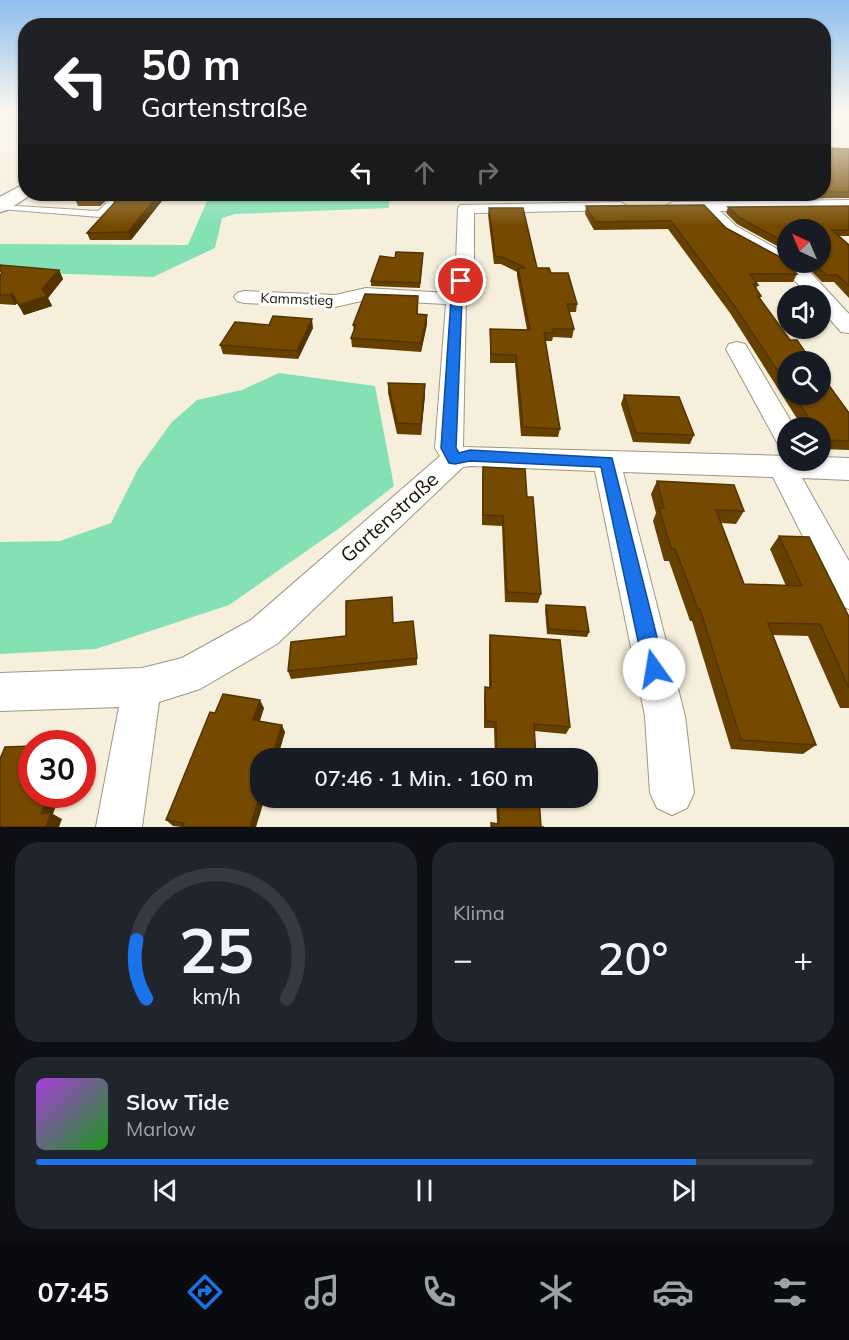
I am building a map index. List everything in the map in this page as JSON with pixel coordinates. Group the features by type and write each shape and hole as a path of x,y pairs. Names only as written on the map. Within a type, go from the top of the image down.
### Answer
{"main road":[{"path":"0,207 18,195"}],"street":[{"path":"661,207 849,206"},
{"path":"637,207 466,208 465,263 456,299 449,448 455,459 470,456 607,462 777,458"},
{"path":"707,207 730,230 785,261 803,276 849,327"},
{"name":"Kammstieg","path":"244,297 335,301 366,294 456,299"},
{"path":"737,349 777,425"},
{"name":"Gartenstraße","path":"0,692 142,687 187,676 228,655 264,632 455,459"},
{"path":"607,462 665,716 672,793"},
{"path":"831,465 849,469"},
{"path":"799,471 849,593"},
{"path":"119,827 142,687"}],"lane":[{"path":"0,207 100,214 113,201"}],"green space":[{"path":"207,201 389,201 389,208 235,214 222,218 215,248 153,277 15,272 0,284 0,244 188,245"},
{"path":"279,373 375,386 394,486 341,527 229,605 96,649 0,654 0,542 60,541 111,523 138,469 171,423 197,400 242,390"}],"building":[{"path":"831,149 849,149 849,192 831,192"},
{"path":"116,201 153,201 128,232 87,233"},
{"path":"704,205 726,228 777,255 777,273 797,274 750,274 758,285 753,284 761,296 758,296 777,322 777,339 797,340 804,351 777,351 777,370 733,304 671,221 595,222 586,206"},
{"path":"849,206 849,230 832,230 849,245 849,286 837,275 824,273 831,273 831,219 777,219 777,238 740,218 728,207"},
{"path":"489,208 523,208 537,268 549,268 551,273 568,273 577,304 567,304 574,329 553,329 554,333 544,333 560,429 523,427 516,355 491,354 490,329 530,330 518,268 526,268 495,256"},
{"path":"396,252 423,253 420,283 371,281 380,256 395,258"},
{"path":"0,265 59,270 42,289 47,296 19,305 12,293 0,295 0,275 2,273"},
{"path":"365,294 418,296 417,314 427,315 421,343 351,338 356,325 353,325"},
{"path":"273,316 312,319 297,351 220,345 235,322 269,325"},
{"path":"388,383 425,384 421,424 397,423"},
{"path":"831,388 849,413 849,441 831,440 831,417 808,417 800,405 831,405"},
{"path":"624,395 679,397 694,435 636,433"},
{"path":"483,467 525,469 527,497 533,497 541,594 507,592 503,516 483,515"},
{"path":"657,481 734,485 744,511 716,510 744,584 802,586 779,536 809,537 849,617 849,688 820,624 768,623 816,745 741,740 700,609 698,609 675,549 671,548 659,508 664,508"},
{"path":"392,597 393,623 413,621 417,658 288,671 291,642 346,636 346,601"},
{"path":"546,605 585,607 589,632 549,629"},
{"path":"490,635 560,640 570,727 534,724 535,748 497,748 496,722 486,721 485,687 491,688"},
{"path":"223,694 260,700 253,720 282,725 275,748 250,748 250,808 256,808 250,827 182,827 184,823 166,820 210,712 215,713"},
{"path":"5,747 18,747 18,808 43,808 41,814 51,813 46,827 0,827 0,759"},
{"path":"498,808 540,808 541,827 492,827 491,823 499,824"}],"route":[{"path":"461,281 456,299 449,448 455,459 470,456 607,462 654,669"}]}
